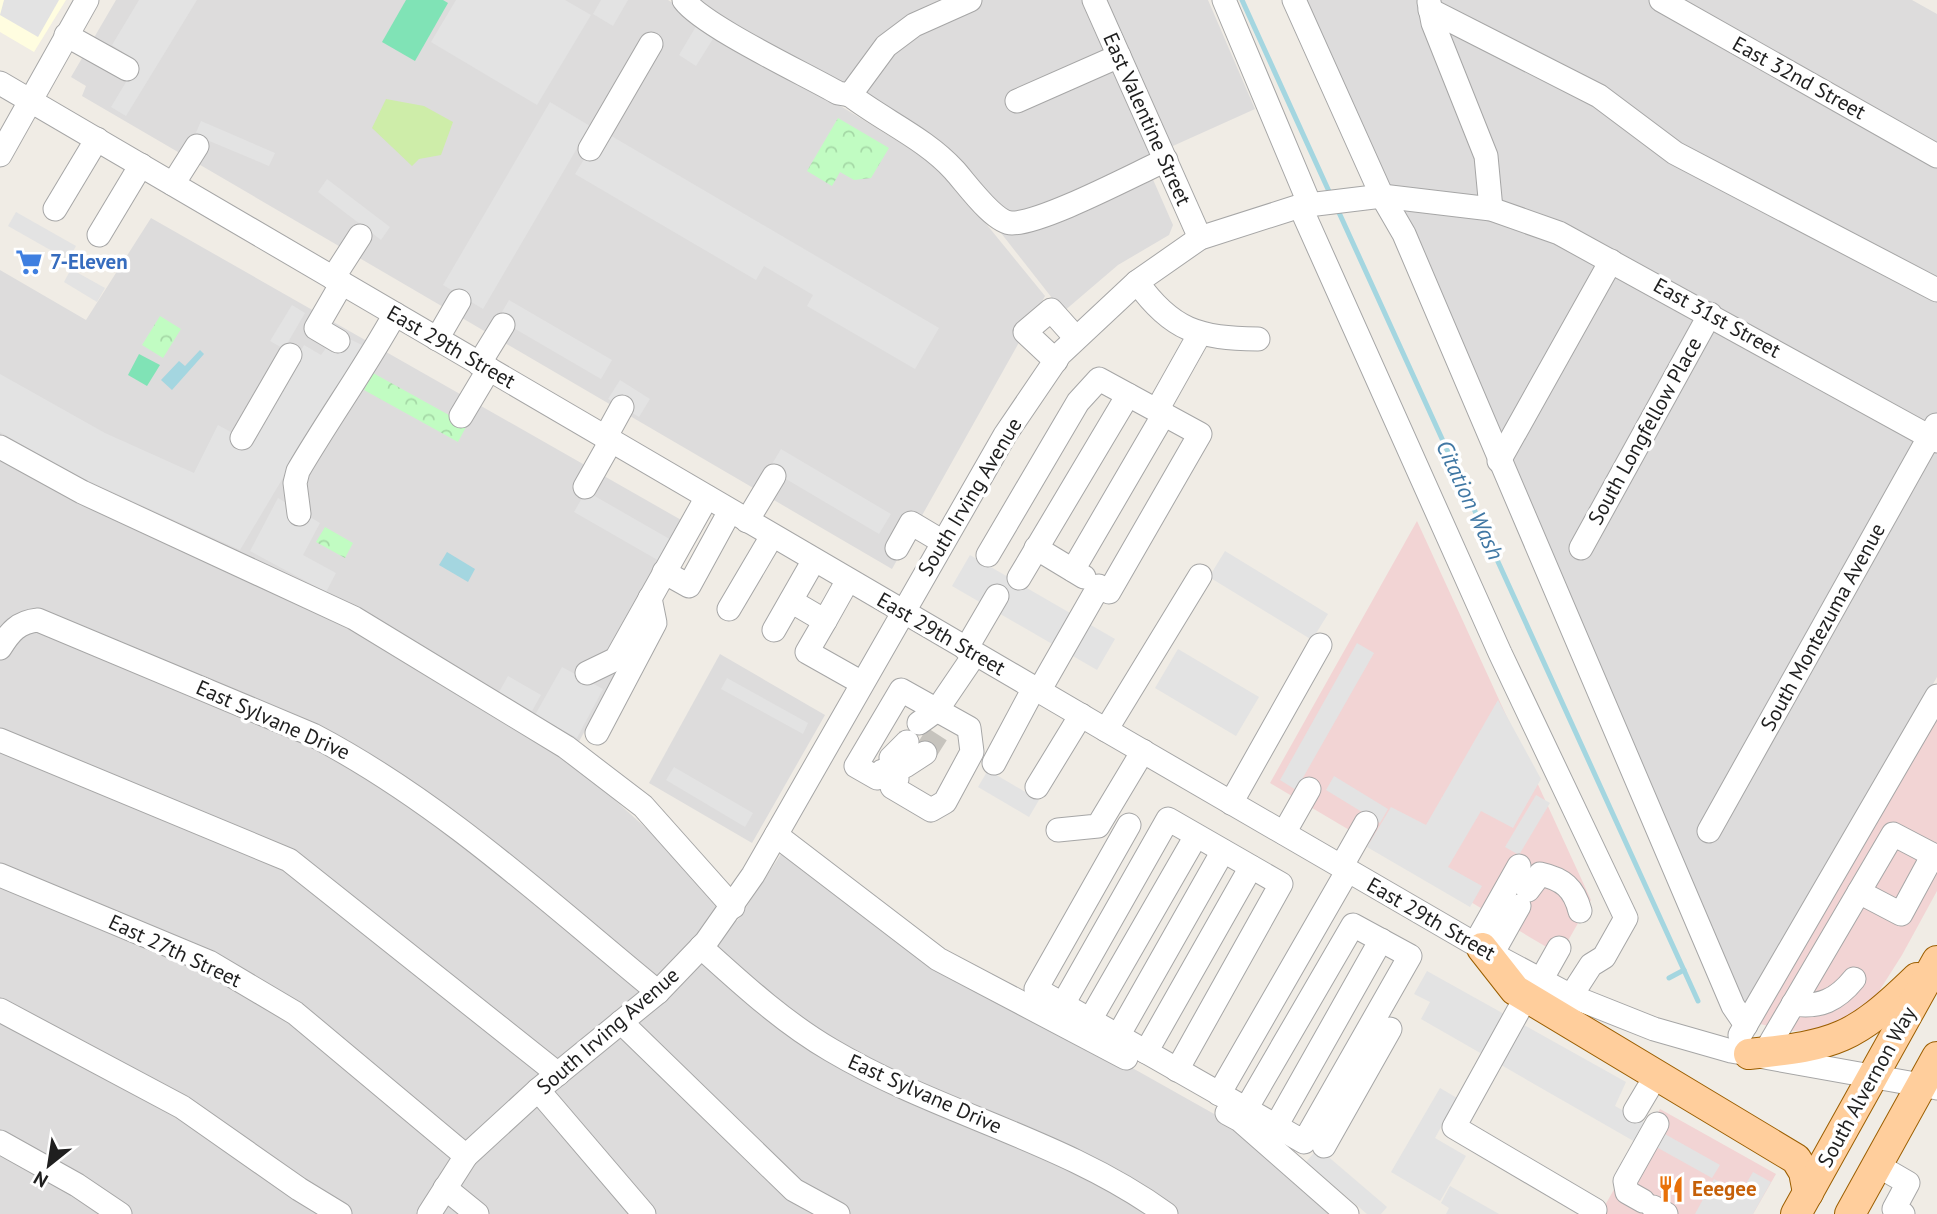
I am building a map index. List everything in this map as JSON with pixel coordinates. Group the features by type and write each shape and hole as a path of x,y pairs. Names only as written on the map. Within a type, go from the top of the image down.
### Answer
{"main road":[{"path":"1483,949 1515,990 1534,989 1657,1074 1796,1159 1804,1172 1802,1204"},
{"path":"1748,1046 1826,1043 1843,1037 1871,1021 1937,959"},
{"name":"South Alvernon Way","path":"1802,1204 1937,959"},
{"path":"1850,1214 1877,1166 1929,1086 1937,1057"}],"street":[{"path":"0,155 87,0"},
{"path":"684,0 701,16 752,45 838,93 850,94 877,115 939,154 995,216 1010,223 1045,215 1166,160"},
{"path":"850,94 886,46 914,25 970,0"},
{"name":"East Valentine Street","path":"1094,0 1200,238"},
{"path":"1224,0 1305,206 1500,653 1626,918 1604,957 1591,965 1572,996"},
{"path":"1294,0 1382,197 1404,234 1748,1046"},
{"name":"East 32nd Street","path":"1661,0 1937,156"},
{"path":"1430,5 1433,23 1486,156 1491,209"},
{"path":"1430,5 1599,96 1675,153 1937,290"},
{"path":"66,35 127,69"},
{"path":"590,149 652,44"},
{"path":"1017,101 1119,56"},
{"name":"East 29th Street","path":"0,83 1483,949"},
{"path":"55,209 97,139"},
{"path":"173,184 197,146"},
{"path":"99,235 141,165"},
{"name":"South Irving Avenue","path":"429,1214 466,1156 538,1090 658,992 701,947 733,906 1005,435 1056,361 1076,338 1137,282 1200,238 1305,206 1382,197 1491,209"},
{"name":"East 31st Street","path":"1491,209 1559,233 1935,433"},
{"path":"338,341 316,328 360,236"},
{"path":"1499,461 1611,261"},
{"path":"1137,282 1163,314 1190,332 1226,338 1258,338"},
{"path":"437,339 459,301"},
{"path":"1056,361 1025,331 1051,310 1076,338"},
{"path":"299,514 295,483 298,471 345,391 368,362 395,314"},
{"name":"South Longfellow Place","path":"1581,548 1710,314"},
{"path":"461,416 503,325"},
{"path":"1073,570 1198,337"},
{"path":"242,438 290,355"},
{"path":"988,555 1078,402 1099,379 1200,434 1109,592 1036,548"},
{"path":"1019,578 1129,395"},
{"path":"585,487 622,407"},
{"name":"South Montezuma Avenue","path":"1709,831 1935,433"},
{"path":"0,447 82,492 354,618 566,747 643,806 733,906"},
{"path":"664,572 689,586 738,516 774,476"},
{"path":"587,673 616,659 707,497"},
{"path":"897,548 911,523 943,542"},
{"path":"729,609 772,536"},
{"path":"774,630 814,560"},
{"path":"1106,730 1200,576"},
{"path":"848,580 807,652 862,683"},
{"path":"994,763 1099,586"},
{"path":"906,755 970,651 997,596"},
{"path":"597,733 655,623 650,598"},
{"path":"791,601 825,621"},
{"name":"East Sylvane Drive","path":"0,648 23,612 313,735 353,756 444,816 658,992"},
{"path":"1231,803 1320,645"},
{"path":"1748,1046 1937,696"},
{"path":"1037,787 1081,715"},
{"path":"0,740 289,860 558,1074"},
{"path":"1058,830 1098,826 1143,751"},
{"path":"1284,833 1309,789"},
{"path":"1063,1004 1168,819 1281,884 1177,1070"},
{"path":"1219,1094 1344,869 1366,823"},
{"path":"1129,825 1035,989 1304,1142 1410,956 1353,925 1246,1109"},
{"path":"1748,1046 1793,1004 1893,834 1935,856 1900,914 1859,892"},
{"path":"776,835 938,960 1240,1120 1347,1214"},
{"path":"1090,1020 1196,836"},
{"path":"1118,1036 1223,851"},
{"path":"1483,949 1519,866"},
{"path":"1146,1052 1251,867"},
{"path":"1483,949 1540,874 1568,884 1577,899 1580,911"},
{"name":"East 27th Street","path":"0,875 209,962 295,1013 466,1156"},
{"path":"1276,1126 1381,940"},
{"name":"East Sylvane Drive","path":"701,947 788,1022 832,1051 902,1086 1084,1164 1166,1214"},
{"path":"1559,948 1454,1127 1595,1210"},
{"path":"1793,1004 1805,1006 1829,1002 1843,992 1854,979"},
{"path":"1534,989 1572,996 1654,1029 1748,1046 1874,1077 1929,1086"},
{"path":"0,1010 182,1107 299,1189 341,1214"},
{"path":"621,1022 794,1190 838,1214"},
{"path":"1324,1146 1390,1029"},
{"path":"1635,1111 1657,1074"},
{"path":"538,1090 644,1214"},
{"path":"1654,1207 1627,1192 1625,1181 1657,1124"},
{"path":"0,1142 77,1185 120,1214"},
{"path":"1877,1166 1908,1182 1894,1209 1903,1214"},
{"path":"445,1188 477,1214"}],"shaded area":[{"path":"0,0 66,0 34,52 0,32"},
{"path":"4,0 59,0 38,37 0,15"},
{"path":"116,0 668,0 956,177 974,209 1045,296 892,569 82,96 86,86 71,77"},
{"path":"139,0 197,0 126,116 111,107 138,62 112,45"},
{"path":"456,0 565,0 591,15 537,105 431,42"},
{"path":"601,0 628,0 613,26 593,14"},
{"path":"695,0 1208,0 1255,109 1144,159 1173,225 1169,235 1118,265 1063,312 1001,233 1003,211 952,153 697,5"},
{"path":"1299,0 1912,0 1937,14 1937,677 1744,1019 1483,389"},
{"path":"698,23 716,34 696,66 679,55"},
{"path":"550,102 590,126 483,309 443,285"},
{"path":"201,121 275,153 269,166 195,135"},
{"path":"608,134 939,328 915,369 807,306 813,295 764,266 756,280 575,174 588,153"},
{"path":"327,179 390,227 381,240 318,192"},
{"path":"16,212 76,246 68,260 8,226"},
{"path":"151,218 697,529 577,745 81,485 0,439 0,270 86,320"},
{"path":"71,269 105,288 97,302 64,282"},
{"path":"509,300 612,360 601,379 498,319"},
{"path":"292,305 305,313 284,349 270,341"},
{"path":"337,333 362,345 240,550 71,473 0,432 0,374 105,433 194,473 218,425 249,442 304,345 321,355"},
{"path":"620,380 650,399 639,417 608,399"},
{"path":"781,449 891,514 879,534 769,469"},
{"path":"0,457 296,600 424,670 567,757 667,847 737,921 783,851 1079,1038 1232,1124 1340,1214 0,1214"},
{"path":"586,491 673,541 661,562 574,512"},
{"path":"278,498 320,523 303,555 336,573 326,592 250,551"},
{"path":"1417,521 1591,900 1560,955 1270,783"},
{"path":"1225,551 1328,614 1312,640 1209,577"},
{"path":"970,555 1115,639 1097,670 952,586"},
{"path":"1357,643 1374,653 1296,790 1280,780"},
{"path":"1178,649 1259,697 1236,736 1155,688"},
{"path":"720,654 825,715 752,843 649,783"},
{"path":"562,667 603,689 577,738 535,715"},
{"path":"508,676 541,695 532,711 499,692"},
{"path":"727,678 808,723 803,734 721,689"},
{"path":"1498,700 1541,779 1513,828 1481,811 1448,867 1482,886 1470,907 1367,847 1391,807 1426,825"},
{"path":"1937,711 1937,891 1902,955 1876,996 1841,1022 1815,1030 1791,1031 1760,1024"},
{"path":"674,767 753,813 745,827 666,780"},
{"path":"988,770 1039,800 1029,817 978,787"},
{"path":"1334,776 1388,809 1380,823 1326,790"},
{"path":"1536,795 1550,803 1519,855 1505,847"},
{"path":"1427,971 1626,1082 1615,1106 1720,1165 1712,1178 1642,1139 1637,1143 1421,1019 1430,1002 1414,994"},
{"path":"1440,1088 1457,1098 1435,1138 1466,1156 1440,1201 1391,1172"},
{"path":"1660,1109 1776,1174 1753,1214 1600,1214"},
{"path":"1318,1148 1387,1207 1381,1214 1367,1214 1306,1162"},
{"path":"1753,1172 1771,1182 1753,1214 1695,1214 1714,1179 1740,1194"},
{"path":"1450,1186 1499,1214 1446,1214 1449,1208 1441,1203"}],"green space":[{"path":"406,0 443,0 448,3 415,61 382,42"},
{"path":"386,99 424,106 453,122 441,155 419,159 412,166 372,128"},
{"path":"838,118 889,148 871,178 854,180 840,172 832,186 807,171"},
{"path":"160,316 181,329 163,358 142,345"},
{"path":"139,354 160,365 147,386 128,375"},
{"path":"373,373 467,425 458,442 364,390"},
{"path":"325,527 353,543 345,558 316,542"}],"water":[{"path":"200,350 204,354 172,390 161,380 179,361 185,366"},
{"path":"447,552 475,569 468,582 439,565"}],"waterway":[{"name":"Citation Wash","path":"1242,0 1332,198"},
{"name":"Citation Wash","path":"1336,206 1698,1001"},
{"path":"1669,978 1684,970"}],"tunnel":[{"path":"925,753 937,734"}],"place":[{"name":"7-Eleven","path":"29,262"},
{"name":"Eeegee","path":"1671,1189"}]}
